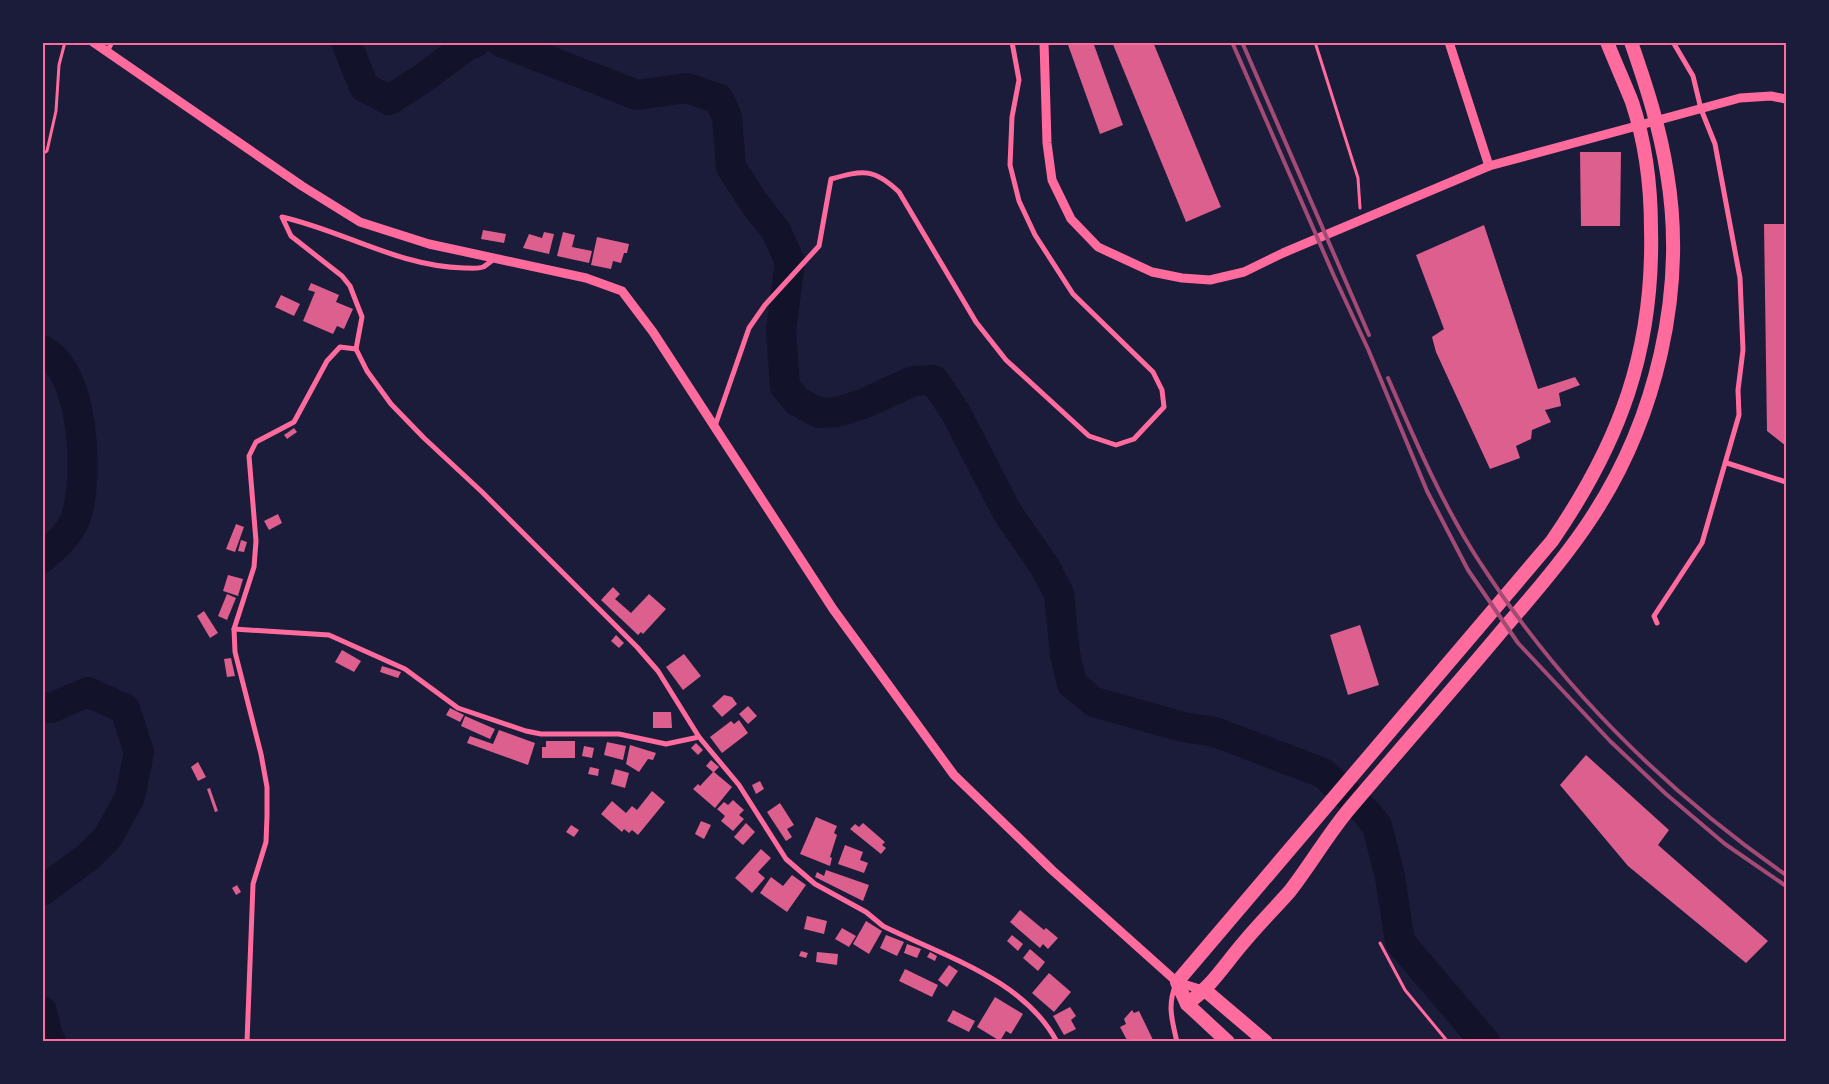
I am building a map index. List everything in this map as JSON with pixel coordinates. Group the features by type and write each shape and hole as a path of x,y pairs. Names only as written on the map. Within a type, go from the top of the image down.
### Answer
{"highway":[{"path":"1228,1042 1187,1004 1177,982 1546,548 1574,508 1613,436 1638,364 1650,293 1652,238 1648,170 1632,104 1607,42"},
{"path":"1187,1004 1206,991 1244,941 1289,891 1348,811 1441,705 1539,588 1590,520 1632,442 1658,366 1669,292 1673,244 1667,172 1652,102 1630,42"},
{"path":"1206,991 1266,1042"}],"street":[{"path":"94,42 302,186 360,222 429,244 586,278 622,291 653,332 833,609 954,775 1052,870 1177,982 1206,991"},
{"path":"108,52 112,42"},
{"path":"714,426 749,328 765,305 819,246 831,179 858,171 885,178 899,192 976,322 1006,360 1089,436 1116,444 1134,439 1150,425 1164,407 1162,390 1153,372 1073,294 1034,235 1018,201 1010,165 1012,117 1020,80 1012,42"},
{"path":"1044,42 1047,143 1052,180 1071,219 1098,247 1152,272 1182,278 1210,280 1244,272 1282,253 1489,166 1740,98 1771,96 1786,99"},
{"path":"1448,42 1489,166"},
{"path":"1657,623 1654,616 1702,544 1727,463 1739,415 1738,390 1743,350 1740,278 1715,144 1701,109 1693,76 1673,42"},
{"path":"495,258 481,268 448,267 417,262 384,253 306,223 282,217 291,236 342,276 350,286 362,317 356,349 367,371 410,425 476,486 637,647 658,671 699,737 739,785 786,859 815,884 866,912 883,926 1000,983 1044,1019 1057,1042"},
{"path":"246,1042 253,884 266,842 267,786 235,652 234,629 254,567 256,541 249,456 256,442 294,422 327,360 340,347 356,349"},
{"path":"1727,463 1786,482"},
{"path":"234,629 328,634 405,668 458,708 526,731 541,734 619,734 666,744 699,737"},
{"path":"1177,982 1170,997 1170,1014 1177,1042"}],"path":[{"path":"42,154 47,151 56,111 59,65 65,42"},
{"path":"1315,42 1358,178 1356,222"},
{"path":"1380,943 1404,990 1448,1042"}],"building":[{"path":"1067,42 1093,42 1123,125 1100,134"},
{"path":"1112,42 1153,42 1221,207 1186,222"},
{"path":"1580,152 1621,152 1620,226 1581,226"},
{"path":"1764,224 1786,224 1786,446 1767,431"},
{"path":"1484,225 1538,389 1575,377 1580,385 1559,393 1561,406 1545,410 1551,422 1532,430 1531,439 1516,446 1520,458 1490,469 1436,352 1432,337 1444,329 1416,255"},
{"path":"483,230 506,234 504,243 481,239"},
{"path":"544,232 554,234 549,254 523,248 529,234 542,238"},
{"path":"563,232 575,235 572,247 592,251 589,263 557,256"},
{"path":"597,237 629,244 627,253 624,253 621,263 613,261 611,269 591,265"},
{"path":"311,283 339,295 336,302 353,309 344,329 337,326 333,334 303,321 315,292 308,290"},
{"path":"281,295 300,304 294,316 275,307"},
{"path":"294,428 297,432 287,439 284,435"},
{"path":"278,514 282,523 269,530 264,521"},
{"path":"236,524 244,527 235,552 226,549"},
{"path":"241,540 247,542 244,552 238,551"},
{"path":"228,575 243,579 238,596 223,591"},
{"path":"613,587 620,594 615,599 631,613 649,594 666,609 643,634 641,632 638,635 601,600"},
{"path":"227,594 236,598 227,620 218,616"},
{"path":"204,611 218,633 210,638 197,616"},
{"path":"1360,625 1379,685 1348,695 1330,635"},
{"path":"616,635 624,643 619,648 611,641"},
{"path":"342,650 361,661 354,672 335,662"},
{"path":"684,654 701,676 683,690 666,667"},
{"path":"231,658 235,676 227,677 224,659"},
{"path":"382,666 401,672 398,678 380,672"},
{"path":"724,695 732,697 737,704 722,717 712,706"},
{"path":"748,706 757,716 748,724 739,714"},
{"path":"450,708 464,715 460,722 446,715"},
{"path":"653,712 671,712 672,728 653,728"},
{"path":"465,716 495,729 490,739 461,726"},
{"path":"739,720 748,733 722,753 710,737 731,721 734,724"},
{"path":"499,730 535,743 528,765 467,743 470,736 493,744"},
{"path":"546,741 575,741 575,758 542,758 542,747 546,747"},
{"path":"607,742 626,746 623,760 604,755"},
{"path":"696,743 703,750 698,755 691,748"},
{"path":"630,745 656,753 653,760 648,759 639,772 626,764"},
{"path":"584,746 594,748 592,758 582,756"},
{"path":"1586,755 1669,830 1658,845 1768,941 1746,963 1628,866 1560,785"},
{"path":"711,760 719,767 714,772 732,787 715,808 693,789 698,784 700,786 713,772 706,766"},
{"path":"198,762 206,777 198,781 191,767"},
{"path":"590,767 599,769 598,776 588,774"},
{"path":"615,769 629,773 625,788 611,784"},
{"path":"760,781 764,789 756,794 752,785"},
{"path":"210,788 218,811 215,812 207,789"},
{"path":"652,791 665,802 638,835 632,830 629,833 624,829 622,832 601,814 612,801 626,813 632,806 637,810"},
{"path":"733,800 744,810 739,815 744,819 733,831 721,821 725,816 717,809 724,802 728,805"},
{"path":"780,803 794,825 787,829 792,837 786,841 767,812"},
{"path":"816,817 837,826 834,833 837,835 830,857 832,858 830,866 800,854"},
{"path":"701,821 711,825 704,839 695,834"},
{"path":"746,823 755,832 743,845 734,837"},
{"path":"863,823 885,842 882,845 886,848 881,854 850,829 855,824 859,827"},
{"path":"571,825 579,830 574,837 566,832"},
{"path":"845,845 863,852 860,860 868,863 864,873 838,864"},
{"path":"761,849 771,858 758,872 765,878 752,893 735,878"},
{"path":"826,870 869,885 863,901 815,877 817,872 824,876"},
{"path":"792,875 806,885 787,912 760,893 771,877 783,886"},
{"path":"237,885 241,892 236,895 232,888"},
{"path":"1020,910 1044,930 1046,928 1058,938 1048,949 1043,944 1040,948 1010,922"},
{"path":"807,916 827,921 824,934 804,929"},
{"path":"866,921 882,931 869,954 853,944"},
{"path":"842,928 856,936 849,947 835,939"},
{"path":"886,935 904,942 897,956 880,948"},
{"path":"1012,935 1023,944 1018,951 1007,941"},
{"path":"907,944 921,949 917,958 904,953"},
{"path":"1030,949 1045,962 1038,971 1023,958"},
{"path":"801,951 808,953 806,958 799,956"},
{"path":"817,952 838,954 837,965 816,962"},
{"path":"930,952 937,956 935,961 927,957"},
{"path":"949,965 958,971 947,987 938,980"},
{"path":"905,969 938,985 932,997 899,981"},
{"path":"1049,973 1071,992 1054,1012 1032,993"},
{"path":"995,997 1023,1014 1011,1034 1006,1031 1000,1041 977,1027"},
{"path":"1070,1007 1076,1016 1071,1020 1076,1029 1064,1035 1053,1016"},
{"path":"953,1010 975,1021 969,1032 947,1021"},
{"path":"1132,1010 1134,1013 1139,1011 1154,1042 1128,1042 1120,1027 1126,1024 1124,1019"}],"waterway":[{"path":"346,42 364,87 389,100 422,79 466,46 476,42"},
{"path":"501,42 637,95 687,88 719,99 727,117 731,167 755,204 776,231 790,262 781,330 785,387 797,401 819,413 837,412 863,404 913,381 934,380 956,413 1007,512 1045,567 1059,594 1065,654 1072,684 1094,702 1183,727 1215,732 1323,773 1367,813 1377,826 1390,877 1400,942 1485,1042"},
{"path":"42,350 56,361 67,379 75,401 80,426 82,452 80,499 76,517 66,535 42,558"},
{"path":"42,707 51,708 88,692 125,709 139,752 130,797 108,837 88,857 42,891"},
{"path":"42,1011 51,1042"}],"railway":[{"path":"1232,42 1334,276 1368,349 1427,491 1468,570 1518,643 1610,741 1666,794 1725,844 1786,886"},
{"path":"1242,42 1369,335"},
{"path":"1388,378 1408,425 1453,517 1479,561 1510,607 1544,651 1617,733 1657,772 1698,808 1786,875"}]}
